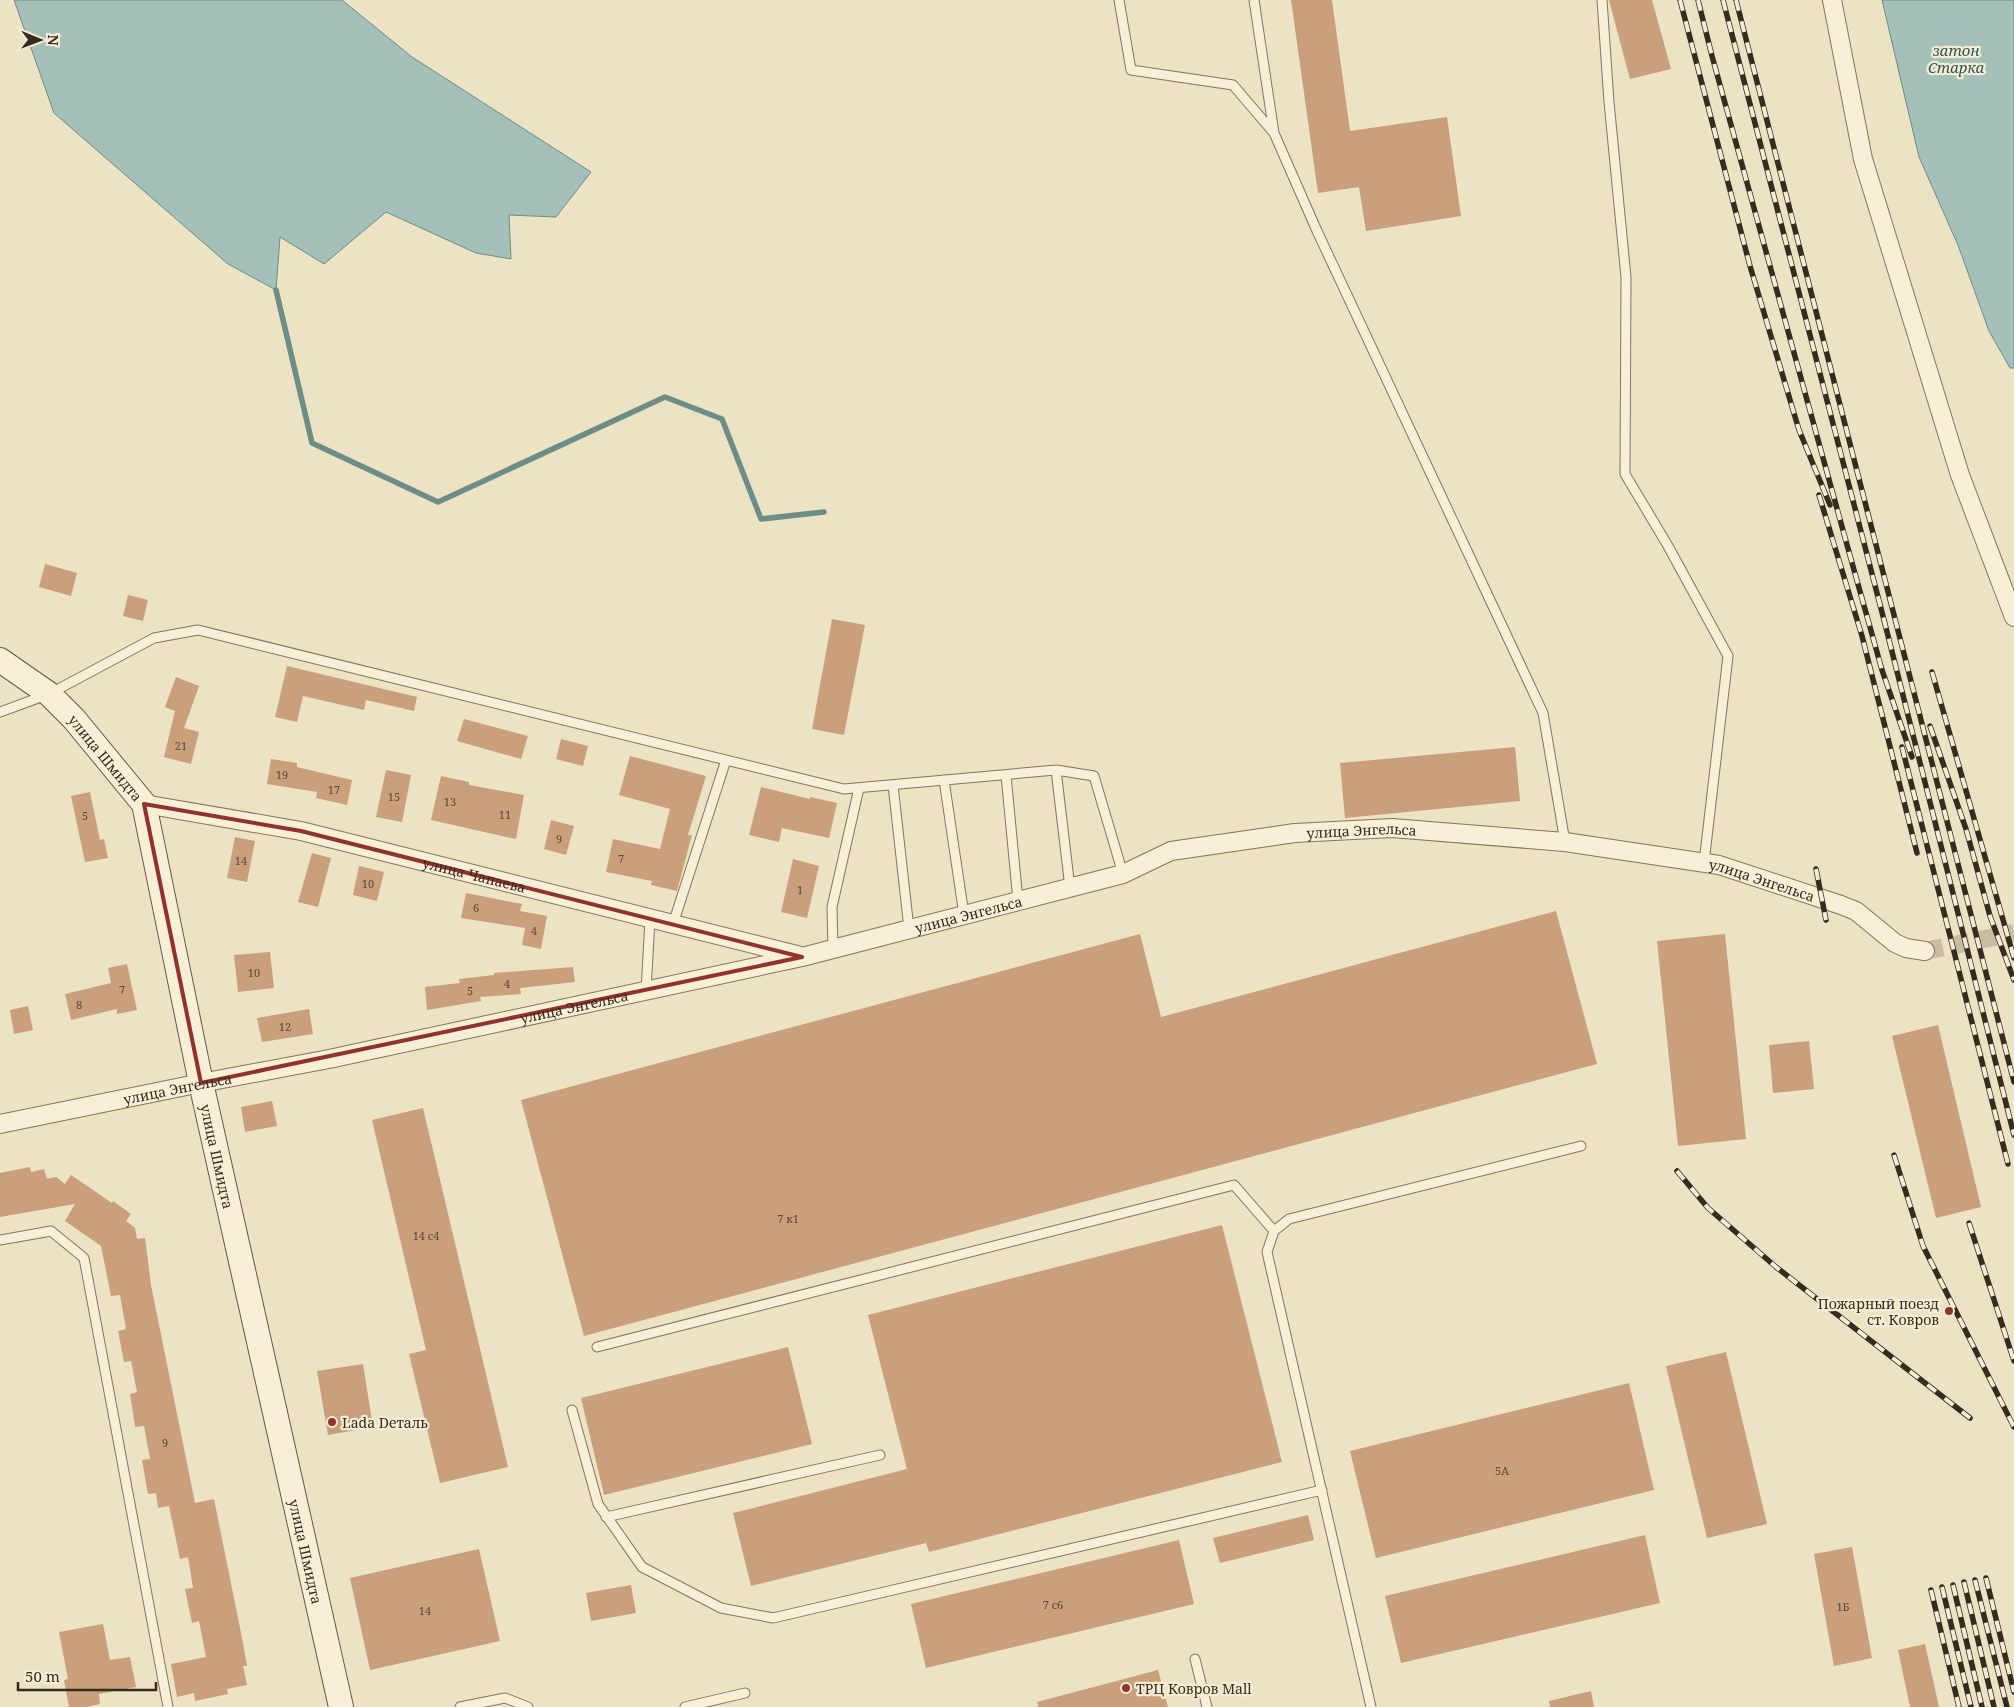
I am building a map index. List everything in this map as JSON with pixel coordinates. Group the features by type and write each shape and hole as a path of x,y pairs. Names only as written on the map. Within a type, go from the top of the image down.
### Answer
{"main road":[{"name":"улица Шмидта","path":"0,660 49,694 74,718 144,804 201,1083 341,1707"}],"street":[{"path":"1832,0 1863,159 1960,475 2014,617"},
{"name":"улица Чапаева","path":"144,804 302,831 802,957"},
{"name":"улица Энгельса","path":"0,1124 329,1059 802,957 1123,874 1171,851 1295,833 1392,828 1565,842 1704,862 1719,865 1842,905 1856,911 1895,943 1906,948 1925,951"}],"lane":[{"path":"1119,0 1131,70 1233,85 1274,133"},
{"path":"1254,0 1274,133 1317,231 1542,713 1565,842"},
{"path":"1602,0 1609,102 1626,276 1625,474 1728,656 1704,862"},
{"path":"0,712 49,694 154,638 198,630 844,789 1056,770 1094,776 1123,874"},
{"path":"673,924 726,760"},
{"path":"1056,770 1070,888"},
{"path":"1006,775 1018,901"},
{"path":"944,780 964,915"},
{"path":"893,785 909,929"},
{"path":"833,949 832,907 859,788"},
{"path":"646,990 650,918"},
{"path":"1371,1707 1267,1252 1274,1231 1289,1219 1581,1146"},
{"path":"597,1347 1234,1185 1274,1231"},
{"path":"0,1240 51,1231 84,1258 168,1707"},
{"path":"572,1410 598,1504 642,1567 721,1608 773,1618 1322,1490"},
{"path":"606,1517 880,1455"},
{"path":"1195,1659 1207,1707"},
{"path":"685,1707 745,1693"},
{"path":"460,1707 505,1698 528,1707"}],"highlighted area":[{"path":"144,804 301,831 802,957 201,1083"}],"water":[{"path":"14,0 342,0 412,57 591,172 556,217 509,215 511,259 476,253 386,212 324,264 280,237 276,290 228,264 54,113"},
{"name":"затон Старка","path":"1882,0 2014,0 2014,368 2010,368 1989,331 1958,245 1919,157"}],"building":[{"path":"1291,0 1332,0 1350,131 1447,117 1461,216 1366,231 1359,187 1318,193"},
{"path":"1609,0 1652,0 1671,69 1630,79"},
{"path":"45,564 77,573 71,596 39,587"},
{"path":"128,595 148,600 143,621 123,616"},
{"path":"832,619 865,625 844,735 812,729"},
{"path":"287,666 417,697 414,711 366,700 364,710 303,696 297,722 275,717"},
{"path":"176,677 199,686 184,728 199,732 191,764 164,757 175,711 165,707"},
{"path":"464,719 528,736 521,759 457,741"},
{"path":"561,739 588,746 583,766 556,759"},
{"path":"1515,747 1520,801 1345,818 1340,763"},
{"path":"630,756 706,776 688,835 692,835 677,891 651,885 652,881 606,872 613,839 660,849 670,809 619,795"},
{"path":"271,759 297,763 297,767 352,780 347,805 316,798 317,792 267,784"},
{"path":"386,770 411,775 402,822 376,817"},
{"path":"441,776 469,782 469,785 524,795 516,839 431,820"},
{"path":"761,787 810,799 810,797 837,803 829,838 782,828 779,842 749,835"},
{"path":"90,792 100,840 104,839 108,858 85,862 71,796"},
{"path":"551,820 574,826 566,855 544,849"},
{"path":"235,837 255,841 247,882 227,878"},
{"path":"312,853 331,858 318,907 298,902"},
{"path":"793,859 819,866 807,918 781,912"},
{"path":"359,866 384,872 377,901 353,895"},
{"path":"466,893 522,904 520,911 547,916 541,949 522,945 525,928 461,918"},
{"path":"1556,911 1597,1064 584,1336 521,1100 1140,934 1161,1017"},
{"path":"1725,934 1746,1139 1678,1146 1657,941"},
{"path":"270,952 274,988 238,992 234,955"},
{"path":"127,964 137,1010 117,1014 117,1009 71,1020 65,994 111,983 108,968"},
{"path":"573,967 575,982 520,988 521,994 480,997 481,1001 427,1010 425,987 460,983 459,979 494,975 494,973"},
{"path":"28,1006 33,1030 14,1034 10,1010"},
{"path":"309,1009 313,1034 262,1042 257,1018"},
{"path":"1938,1025 1981,1207 1936,1218 1892,1036"},
{"path":"1809,1041 1814,1089 1773,1093 1769,1045"},
{"path":"272,1101 277,1126 245,1132 241,1107"},
{"path":"423,1108 508,1467 440,1483 409,1354 426,1350 372,1120"},
{"path":"30,1167 31,1172 44,1169 47,1179 56,1177 65,1184 71,1175 131,1214 126,1221 135,1228 137,1239 145,1238 151,1285 195,1503 214,1499 243,1643 247,1666 243,1666 247,1685 227,1689 228,1694 195,1701 194,1693 177,1697 171,1664 206,1657 199,1621 192,1623 185,1589 193,1588 188,1557 180,1559 169,1506 158,1508 156,1493 148,1494 142,1460 150,1459 144,1426 135,1427 130,1394 137,1392 131,1361 124,1362 118,1331 126,1329 120,1295 111,1296 101,1246 65,1221 75,1204 0,1217 0,1173"},
{"path":"1222,1225 1282,1462 929,1552 926,1543 751,1586 733,1513 907,1469 868,1315"},
{"path":"788,1347 812,1444 604,1495 581,1398"},
{"path":"1726,1352 1767,1524 1707,1538 1666,1366"},
{"path":"363,1364 373,1427 328,1435 317,1371"},
{"path":"1629,1383 1654,1490 1376,1558 1350,1451"},
{"path":"1308,1515 1314,1540 1220,1563 1213,1538"},
{"path":"1645,1535 1660,1603 1401,1663 1385,1596"},
{"path":"1179,1540 1194,1604 926,1668 911,1604"},
{"path":"1852,1547 1872,1658 1834,1666 1814,1554"},
{"path":"479,1549 500,1641 370,1670 350,1578"},
{"path":"631,1585 636,1613 591,1621 586,1593"},
{"path":"103,1624 110,1660 130,1657 136,1687 99,1694 100,1704 86,1707 69,1707 64,1680 68,1679 59,1632"},
{"path":"1925,1644 1939,1707 1910,1707 1898,1650"},
{"name":"ТРЦ Ковров Mall","path":"1158,1670 1168,1707 1038,1707 1037,1702"},
{"path":"1591,1691 1594,1707 1550,1707 1549,1701"}],"waterway":[{"path":"276,290 312,443 438,502 665,397 722,419 761,519 824,512"}],"tunnel":[{"path":"1925,951 2014,933"}],"railway":[{"path":"1680,0 1750,266 1799,430 1830,505"},
{"path":"1698,0 1882,670 1912,757"},
{"path":"1723,0 1884,620 2014,1135"},
{"path":"1736,0 2014,1082"},
{"path":"1819,495 1862,636 1917,853"},
{"path":"1932,672 2014,958"},
{"path":"1930,726 1966,829 1990,916 2014,980"},
{"path":"1902,747 2008,1164"},
{"path":"1816,869 1826,920"},
{"path":"1894,1155 1923,1246 2014,1427"},
{"path":"1677,1171 1708,1208 1776,1267 1970,1418"},
{"path":"1969,1223 2014,1361"},
{"path":"1986,1578 2014,1692"},
{"path":"1975,1580 2007,1707"},
{"path":"1964,1582 1994,1707"},
{"path":"1953,1585 1982,1707"},
{"path":"1942,1587 1971,1707"},
{"path":"1931,1590 1959,1707"}],"place":[{"name":"Пожарный поезд ст. Ковров","path":"1949,1311"},
{"name":"Lada Dеталь","path":"332,1422"},
{"name":"ТРЦ Ковров Mall","path":"1126,1688"}]}
